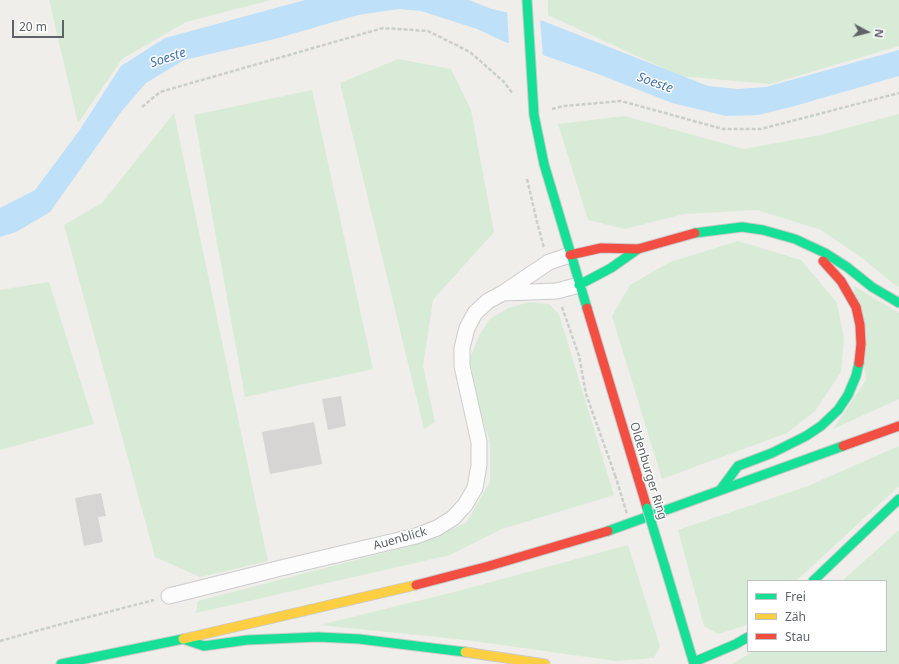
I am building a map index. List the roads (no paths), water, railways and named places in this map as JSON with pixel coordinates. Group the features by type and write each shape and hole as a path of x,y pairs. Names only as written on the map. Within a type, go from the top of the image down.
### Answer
{"main road":[{"name":"Oldenburger Ring","path":"526,1 534,115 544,164 634,469 665,567 692,663"},
{"path":"570,255 601,248 638,249 692,234 719,229 742,227 763,230 795,239 825,253 847,267 872,287 899,303"},
{"path":"721,489 738,466 786,446 806,436 821,426 838,410 848,395 856,376 861,344 860,325 856,307 845,287 826,264 795,239"},
{"path":"579,285 611,268 638,249"},
{"path":"61,664 421,584 489,566 614,529 721,489 899,426"},
{"path":"814,580 899,499"},
{"path":"183,638 204,646 247,640 281,638 318,637 359,639 545,664"},
{"path":"692,663 736,644 747,638"}],"street":[{"name":"Auenblick","path":"169,596 416,536 436,528 454,518 465,505 475,488 479,465 479,442 462,366 462,348 467,328 475,313 488,301 503,293 549,262 570,255"},
{"name":"Auenblick","path":"503,293 557,291 579,285"}],"water":[{"name":"Soeste","path":"305,0 469,0 492,9 543,21 708,86 737,89 766,87 899,50 899,76 758,115 726,116 672,103 598,74 505,42 477,29 421,11 399,9 358,15 275,39 184,60 146,83 121,112 50,212 16,232 0,237 0,208 35,190 79,131 121,66 165,38"}]}
